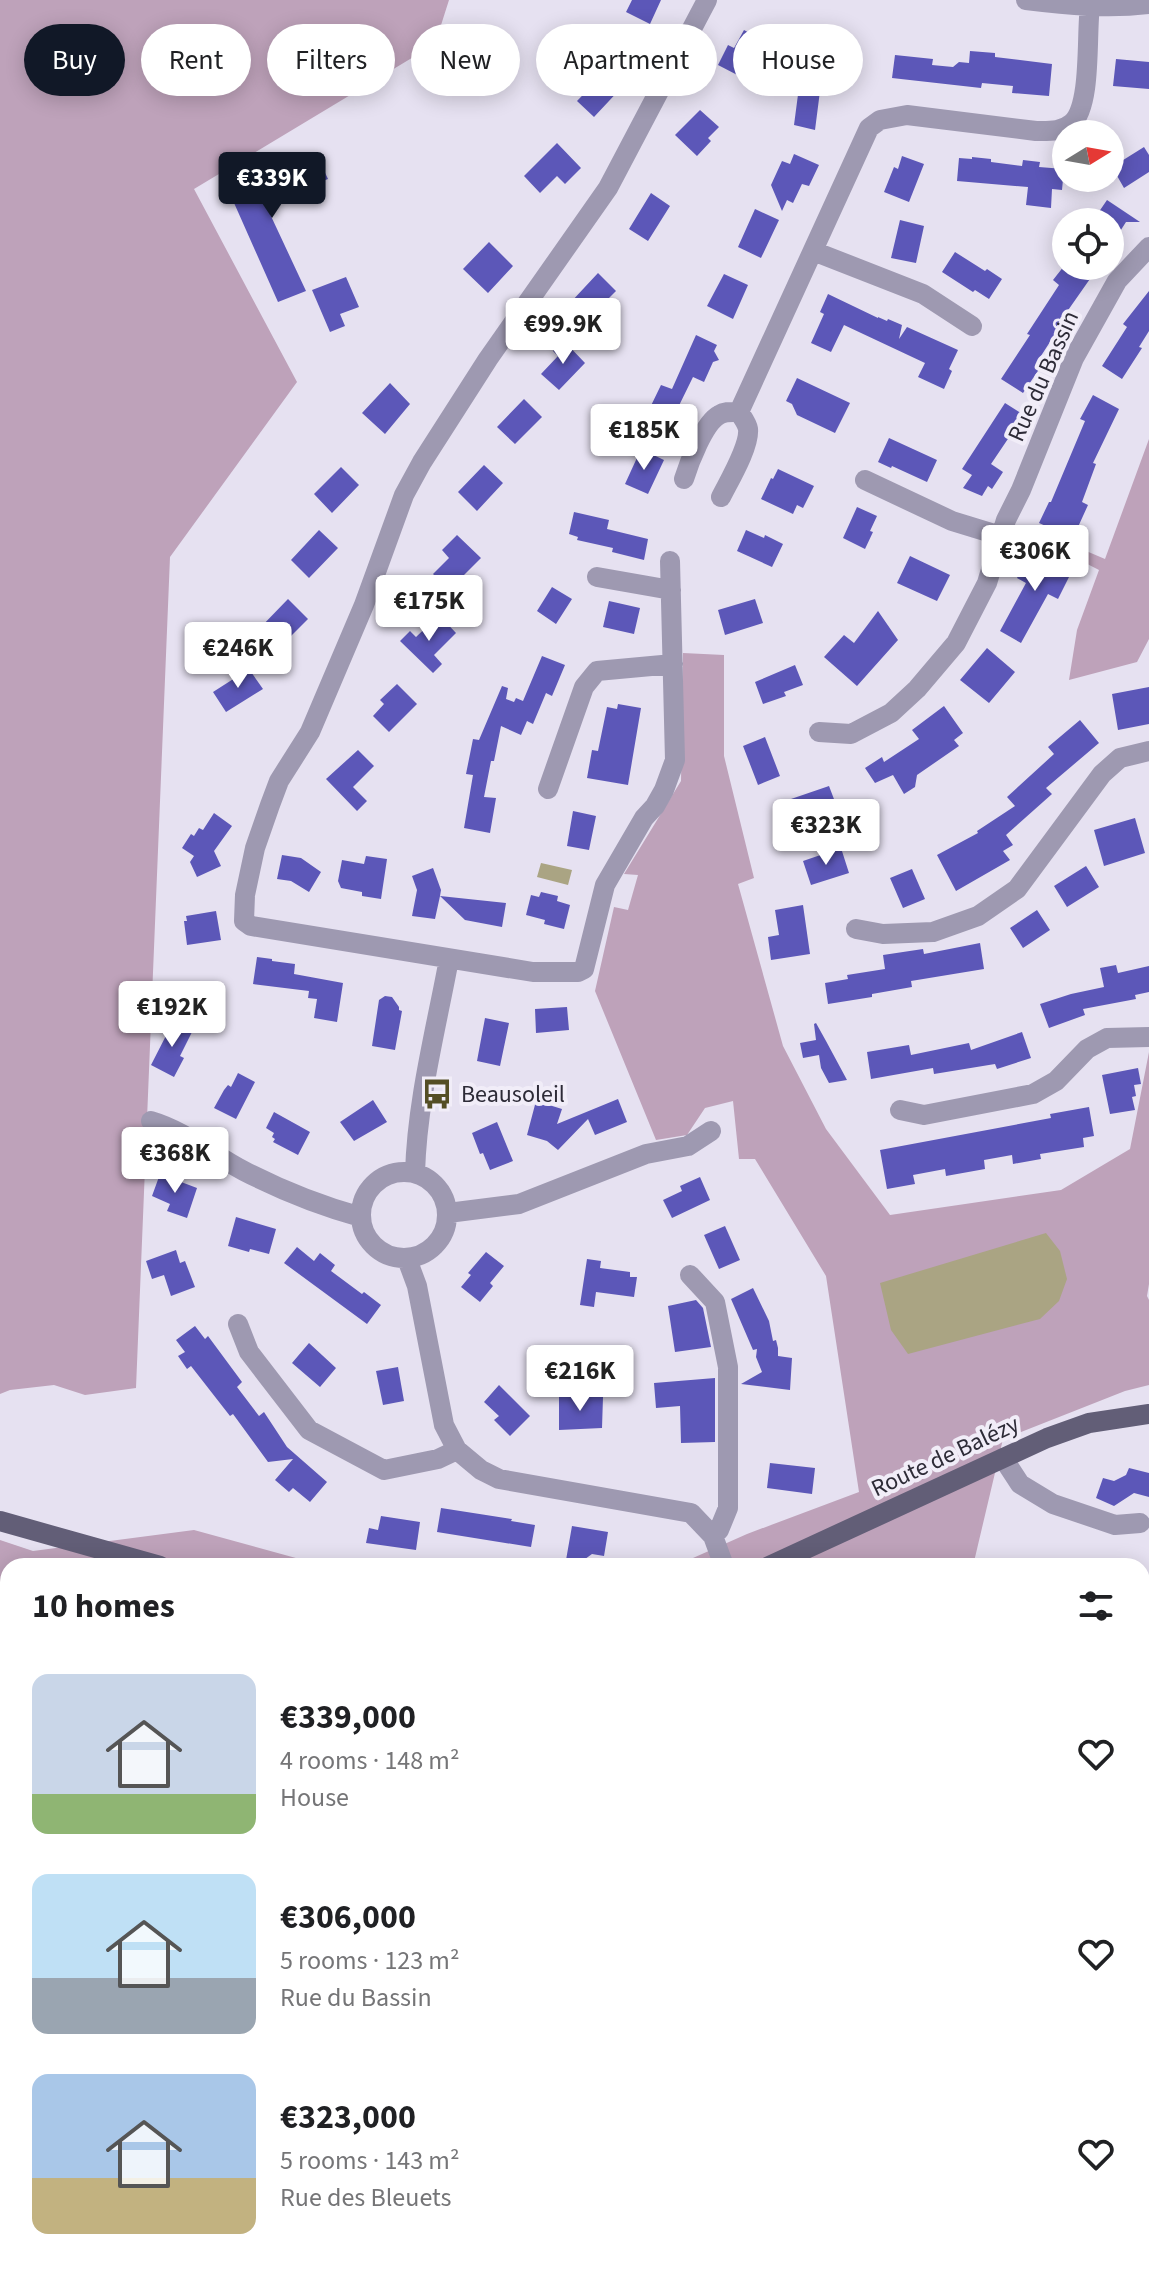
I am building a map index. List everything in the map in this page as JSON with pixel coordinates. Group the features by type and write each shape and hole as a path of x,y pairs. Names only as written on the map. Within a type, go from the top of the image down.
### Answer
{"main road":[{"name":"Route de Balézy","path":"786,1558 1047,1438 1089,1423 1149,1414"},
{"path":"0,1521 132,1558"}],"street":[{"path":"670,561 675,760 664,790 605,885 584,969 578,972 533,972 251,926 244,921 245,895 255,848 279,781 310,732 364,605 404,495 488,359 608,188 707,0"},
{"path":"1026,0 1090,6 1149,4"},
{"path":"739,412 865,135 875,123 907,115 1036,131 1057,131 1071,125 1080,113 1084,96 1090,6"},
{"name":"Rue du Bassin","path":"819,732 851,734 891,713 917,689 956,643 987,583 1006,520 1074,358 1117,281 1149,247"},
{"path":"813,251 923,294 972,326"},
{"path":"684,479 689,460 713,419 725,412 739,412"},
{"path":"721,497 746,442 748,432 739,412"},
{"path":"865,480 952,521 1001,536"},
{"path":"597,577 671,590"},
{"path":"548,789 590,677 597,671 673,664"},
{"path":"856,929 883,934 933,932 978,916 1017,889 1102,774 1120,758 1149,751"},
{"path":"415,1173 423,1102 449,959"},
{"path":"900,1110 924,1115 1033,1094 1056,1081 1087,1049 1107,1038 1149,1037"},
{"path":"151,1121 169,1127 245,1172 330,1209 361,1217"},
{"path":"448,1213 519,1204 646,1154 688,1146 711,1131"},
{"path":"395,1173 415,1173 438,1188 448,1213 443,1235 428,1252 407,1259 385,1254 368,1239 361,1217 365,1197 377,1181 395,1173"},
{"path":"407,1259 417,1286 444,1425 457,1450 481,1470 499,1479 691,1513 713,1536 721,1558"},
{"path":"690,1275 715,1302 728,1367 728,1508 719,1530 713,1536"},
{"path":"238,1324 249,1352 309,1430 384,1470 438,1459 457,1450"},
{"path":"1003,1458 1020,1484 1053,1504 1115,1525 1140,1523"}],"shaded area":[{"path":"0,0 449,0 441,24 411,24 411,58 395,68 395,24 267,24 267,96 349,96 194,189 297,382 170,557 136,1388 85,1395 54,1385 0,1394"},
{"path":"1149,439 1149,639 1137,662 1069,680 1077,630 1099,570 1021,530 1025,525 1105,559"},
{"path":"683,653 724,655 724,756 754,878 738,884 783,1046 826,1129 890,1215 1061,1190 1130,1149 1149,1052 1149,1385 1125,1391 1003,1439 975,1558 693,1558 859,1492 826,1276 755,1159 739,1159 733,1101 705,1108 687,1135 656,1140 595,991 614,907 628,910 638,875 624,874 681,781"},
{"path":"541,863 572,870 568,885 537,877"},
{"path":"1046,1233 1060,1251 1067,1279 1059,1301 1040,1319 908,1354 891,1330 880,1283"},
{"path":"194,1530 296,1558 0,1558 0,1540 33,1551"}],"building":[{"path":"632,0 661,0 650,24 626,12"},
{"path":"728,45 733,48 733,73 718,65"},
{"path":"970,51 1052,64 1049,96 1012,93 1013,86 982,83 981,88 892,78 895,55 933,59 932,65 953,67 959,62 969,63"},
{"path":"1116,59 1149,62 1149,89 1113,86"},
{"path":"582,96 614,96 594,117 577,101"},
{"path":"798,96 819,96 815,130 794,125"},
{"path":"700,110 719,127 697,156 675,135"},
{"path":"557,143 581,168 565,184 557,176 540,193 524,176"},
{"path":"1144,147 1149,155 1149,172 1124,188 1124,160"},
{"path":"794,154 819,165 809,186 802,184 793,203 787,200 782,211 771,185 782,161 790,164"},
{"path":"317,156 328,179 298,191 296,186 263,199 306,291 278,302 223,178 248,167 255,181 267,176 269,179"},
{"path":"902,156 924,164 909,202 884,192"},
{"path":"959,158 991,159 991,162 1022,166 1023,160 1040,162 1039,167 1052,168 1051,208 1026,205 1028,187 957,181"},
{"path":"651,193 670,206 648,241 629,229"},
{"path":"1107,200 1119,208 1102,208"},
{"path":"755,209 779,220 761,258 738,247"},
{"path":"1124,211 1140,222 1126,222 1124,225"},
{"path":"900,220 924,226 916,263 891,258"},
{"path":"489,242 513,266 488,293 463,269"},
{"path":"955,252 1002,279 989,299 942,272"},
{"path":"598,273 616,291 587,320 570,303"},
{"path":"724,274 748,285 733,319 707,306"},
{"path":"346,277 359,307 340,314 345,326 330,332 312,290"},
{"path":"1053,280 1089,280 1064,316 1039,359 1044,362 1023,393 1001,379 1059,285"},
{"path":"1149,291 1149,331 1122,379 1102,366 1127,327 1123,324"},
{"path":"828,294 878,318 902,325 899,339 907,327 958,350 944,389 918,377 925,363 844,325 831,352 811,343 824,314 820,312"},
{"path":"696,335 717,345 714,351 719,360 713,362 704,382 693,377 668,428 645,418 661,385 672,389"},
{"path":"564,341 585,363 559,390 541,374 558,356 553,351"},
{"path":"797,378 850,403 835,433 797,415 792,404 786,401"},
{"path":"390,383 410,404 385,434 362,413"},
{"path":"1093,395 1119,409 1093,463 1096,464 1082,502 1088,505 1073,538 1039,523 1051,502 1085,421 1080,419"},
{"path":"524,399 542,417 515,444 497,427"},
{"path":"1005,403 1024,415 991,464 1003,472 992,489 988,486 982,496 963,488 972,475 962,469"},
{"path":"889,438 937,460 927,482 878,462"},
{"path":"641,449 664,460 648,494 625,484"},
{"path":"484,465 503,483 477,511 458,492"},
{"path":"341,467 359,485 332,513 314,494"},
{"path":"778,469 814,486 803,508 797,505 793,514 761,499"},
{"path":"857,507 877,516 865,549 843,538"},
{"path":"574,512 609,520 607,529 648,539 644,560 612,552 613,548 577,540 578,537 569,534"},
{"path":"319,530 338,548 309,578 291,560"},
{"path":"746,530 783,544 772,567 737,551"},
{"path":"457,535 481,558 449,590 433,574 449,558 442,550"},
{"path":"1032,550 1072,571 1058,599 1048,594 1021,643 1000,631 1026,583 1017,578"},
{"path":"910,556 950,575 937,601 897,583"},
{"path":"552,587 572,599 556,624 537,611"},
{"path":"288,599 308,619 277,650 257,631"},
{"path":"755,599 763,623 725,635 718,610"},
{"path":"609,601 640,608 634,634 603,627"},
{"path":"878,611 898,640 857,686 824,657 844,635 854,643"},
{"path":"439,615 456,633 434,655 442,664 433,673 400,641 410,631 416,637"},
{"path":"987,648 1015,672 989,703 960,680"},
{"path":"542,656 565,665 552,696 546,693 533,724 527,721 521,735 501,726 484,797 496,798 490,833 464,828 473,775 466,774 473,739 479,740 502,686 508,688 506,699 523,701"},
{"path":"795,665 803,685 784,692 786,696 763,704 755,682"},
{"path":"249,669 263,689 226,712 213,692"},
{"path":"397,684 417,704 389,732 373,716 384,704 380,700"},
{"path":"1149,687 1149,724 1118,730 1112,694"},
{"path":"618,704 641,708 628,785 587,778 592,750 598,751 607,707 617,709"},
{"path":"944,706 963,733 954,740 959,746 917,775 915,787 904,794 893,775 875,783 865,768 882,757 884,762 919,739 912,730"},
{"path":"1080,720 1099,743 1046,788 1052,794 1006,835 1013,845 1003,851 1010,860 956,891 937,855 978,833 1015,806 1007,797 1054,754 1048,747"},
{"path":"765,737 780,776 758,785 743,746"},
{"path":"358,750 374,766 353,787 367,801 357,811 326,779"},
{"path":"829,786 837,807 799,820 791,799"},
{"path":"573,811 596,816 589,850 567,846"},
{"path":"214,813 232,826 214,851 221,866 197,877 190,862 194,856 182,848 191,834 194,836 199,828 203,830"},
{"path":"1135,818 1145,853 1104,866 1094,830"},
{"path":"841,848 849,873 811,885 803,861"},
{"path":"282,855 301,858 321,872 309,892 291,881 277,879"},
{"path":"366,856 387,859 381,899 341,888 338,881 342,860 364,864"},
{"path":"1086,866 1099,887 1067,907 1054,886"},
{"path":"433,868 441,890 435,919 412,916 417,890 412,876"},
{"path":"912,869 925,899 903,908 890,878"},
{"path":"541,892 558,896 557,901 570,905 564,929 526,915 531,895 539,897"},
{"path":"440,896 506,903 502,927 465,920"},
{"path":"803,905 810,954 771,960 768,937 779,935 775,910"},
{"path":"1037,910 1050,930 1023,948 1010,928"},
{"path":"216,911 221,940 187,945 186,916"},
{"path":"980,943 984,969 911,981 912,987 828,1004 825,983 848,979 847,975 885,969 883,955 923,949 924,954"},
{"path":"257,957 295,964 294,974 343,983 337,1022 314,1018 317,999 308,998 309,991 253,984"},
{"path":"1116,965 1118,973 1149,966 1149,992 1135,995 1136,999 1083,1009 1085,1015 1049,1028 1040,1004 1104,987 1100,968"},
{"path":"385,996 392,997 402,1011 395,1050 372,1046 379,1000"},
{"path":"567,1007 569,1030 536,1033 535,1009"},
{"path":"485,1018 509,1023 500,1066 477,1061"},
{"path":"174,1020 193,1030 174,1077 151,1065"},
{"path":"816,1023 847,1080 829,1083 821,1068 819,1055 803,1058 800,1043 816,1040"},
{"path":"1022,1032 1031,1058 997,1069 995,1064 934,1074 933,1068 871,1079 867,1052 909,1045 911,1055 969,1043 971,1050"},
{"path":"1138,1068 1141,1084 1134,1085 1136,1096 1132,1097 1135,1110 1110,1114 1102,1075"},
{"path":"238,1073 255,1082 236,1119 214,1108"},
{"path":"618,1099 627,1122 595,1135 588,1119 558,1150 547,1141 527,1135 536,1101 562,1109 557,1124"},
{"path":"373,1100 387,1122 354,1141 340,1122"},
{"path":"1089,1107 1094,1136 1083,1138 1084,1147 1040,1154 1041,1159 1013,1164 1012,1155 984,1160 985,1169 946,1176 945,1169 913,1175 915,1184 887,1189 880,1150 1051,1118 1050,1114"},
{"path":"274,1112 310,1132 298,1155 273,1142 274,1133 266,1128"},
{"path":"497,1122 513,1161 490,1170 472,1133"},
{"path":"160,1174 197,1188 187,1218 167,1211 170,1204 152,1196"},
{"path":"700,1177 710,1200 672,1218 663,1200 682,1191 680,1186"},
{"path":"236,1217 276,1229 269,1254 228,1246"},
{"path":"725,1226 740,1260 719,1269 704,1235"},
{"path":"297,1247 314,1261 320,1253 335,1265 331,1271 381,1305 367,1324 284,1263"},
{"path":"176,1250 180,1263 185,1261 195,1287 171,1296 164,1275 152,1279 146,1261"},
{"path":"486,1252 504,1266 480,1302 461,1287 471,1275 468,1273"},
{"path":"587,1259 601,1261 600,1268 630,1272 630,1277 637,1277 634,1297 596,1292 594,1307 580,1305"},
{"path":"753,1288 769,1321 773,1341 776,1340 778,1356 792,1358 790,1390 741,1384 762,1372 756,1357 757,1349 753,1350 731,1299"},
{"path":"696,1300 703,1308 711,1347 675,1352 668,1306"},
{"path":"195,1326 205,1339 208,1336 242,1382 237,1387 259,1416 264,1412 287,1447 327,1482 310,1502 293,1488 289,1492 275,1480 293,1459 268,1462 233,1414 230,1416 191,1366 187,1369 178,1356 185,1352 176,1340"},
{"path":"309,1343 336,1368 320,1387 292,1363"},
{"path":"398,1367 404,1401 383,1405 376,1371"},
{"path":"715,1378 715,1442 681,1443 680,1406 656,1408 654,1383"},
{"path":"499,1385 530,1416 510,1436 494,1420 499,1416 484,1402"},
{"path":"559,1396 603,1397 602,1428 559,1430"},
{"path":"770,1463 815,1468 812,1494 767,1488"},
{"path":"1129,1468 1149,1473 1149,1497 1134,1493 1114,1506 1096,1498 1103,1478 1114,1481 1126,1475"},
{"path":"441,1508 535,1525 531,1547 437,1532"},
{"path":"381,1516 420,1522 416,1550 366,1543 369,1528 378,1530"},
{"path":"572,1526 608,1532 604,1556 592,1554 586,1558 566,1558"}],"place":[{"name":"Beausoleil","path":"437,1094"}]}
